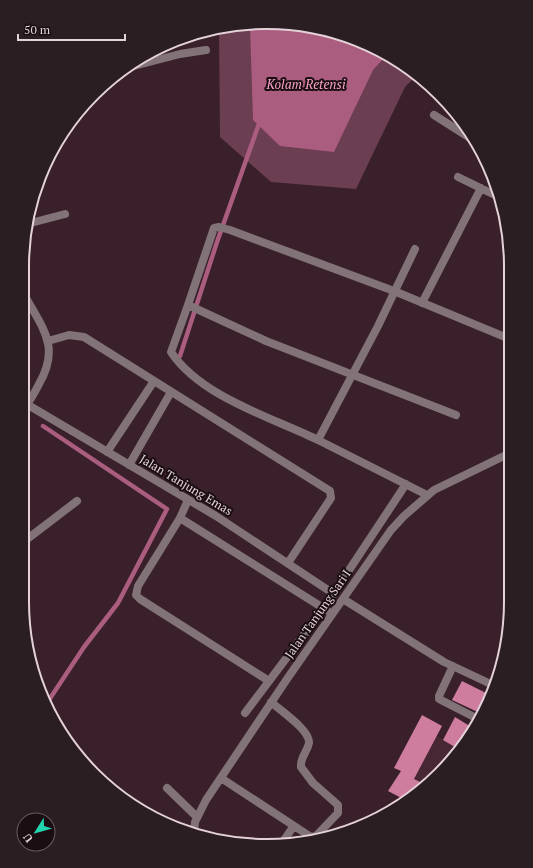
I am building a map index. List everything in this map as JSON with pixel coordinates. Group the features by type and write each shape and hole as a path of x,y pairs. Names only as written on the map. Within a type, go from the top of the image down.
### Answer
{"street":[{"path":"144,63 180,54 206,50"},
{"path":"434,115 463,133"},
{"path":"458,177 492,194"},
{"path":"422,303 481,188"},
{"path":"34,222 65,214"},
{"path":"427,495 318,440 212,390 175,357 172,349 190,306 213,230 219,227 230,230 504,336"},
{"path":"318,440 378,326 415,249"},
{"path":"29,304 48,341 48,367 29,397"},
{"path":"190,306 266,341 456,415"},
{"path":"48,341 69,335 84,337 330,492 331,498 288,563"},
{"path":"110,453 155,382"},
{"path":"127,463 168,390"},
{"name":"Jalan Tanjung Emas","path":"29,408 110,453 188,500 334,594"},
{"name":"Jalan Tanjung Sari I","path":"194,827 197,817 271,702 392,530 427,495 442,485 504,456"},
{"path":"245,713 334,594 406,484"},
{"path":"29,538 77,500"},
{"path":"188,500 180,518 138,586 136,595 269,681"},
{"path":"180,518 333,614"},
{"path":"343,599 453,666 489,683"},
{"path":"453,666 439,699 474,717"},
{"path":"271,702 304,729 309,742 302,757 301,767 313,782 338,806 338,813 319,833"},
{"path":"221,778 308,835"},
{"path":"166,788 197,817"},
{"path":"286,838 294,826"}],"shaded area":[{"path":"266,29 297,31 328,37 372,53 413,79 405,87 356,189 271,182 220,137 219,34 236,31"},
{"path":"437,736 455,746 420,782 414,779"}],"water":[{"name":"Kolam Retensi","path":"266,29 297,31 328,37 372,53 383,60 373,70 334,152 280,146 253,120 250,30"}],"building":[{"path":"462,681 486,693 477,712 452,700"},
{"path":"422,715 442,726 414,779 420,782 400,797 388,791 401,771 394,768"},
{"path":"455,717 469,725 454,747 443,740"}],"waterway":[{"path":"180,356 217,242 260,121"},
{"path":"43,426 167,509 118,603 84,647 50,699"}]}
